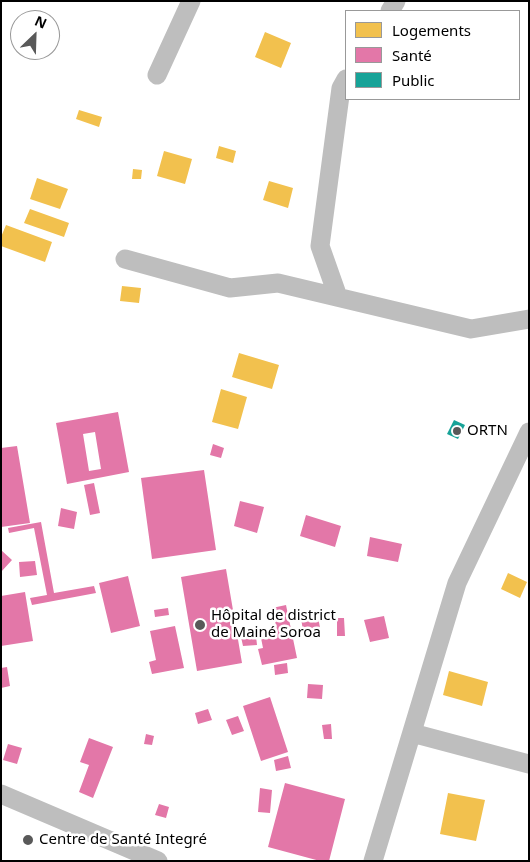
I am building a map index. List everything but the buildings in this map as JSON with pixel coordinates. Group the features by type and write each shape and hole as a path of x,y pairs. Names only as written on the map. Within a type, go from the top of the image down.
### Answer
{"street":[{"path":"157,75 191,1"},
{"path":"338,297 320,246 341,88 345,81"},
{"path":"125,259 230,288 278,283 471,329 529,318"},
{"path":"374,861 457,583 529,432"},
{"path":"412,733 529,764"},
{"path":"1,794 158,861"}],"place":[{"name":"ORTN","path":"457,431"},
{"name":"Hôpital de district de Mainé Soroa","path":"200,625"},
{"name":"Centre de Santé Integré","path":"28,840"}]}
